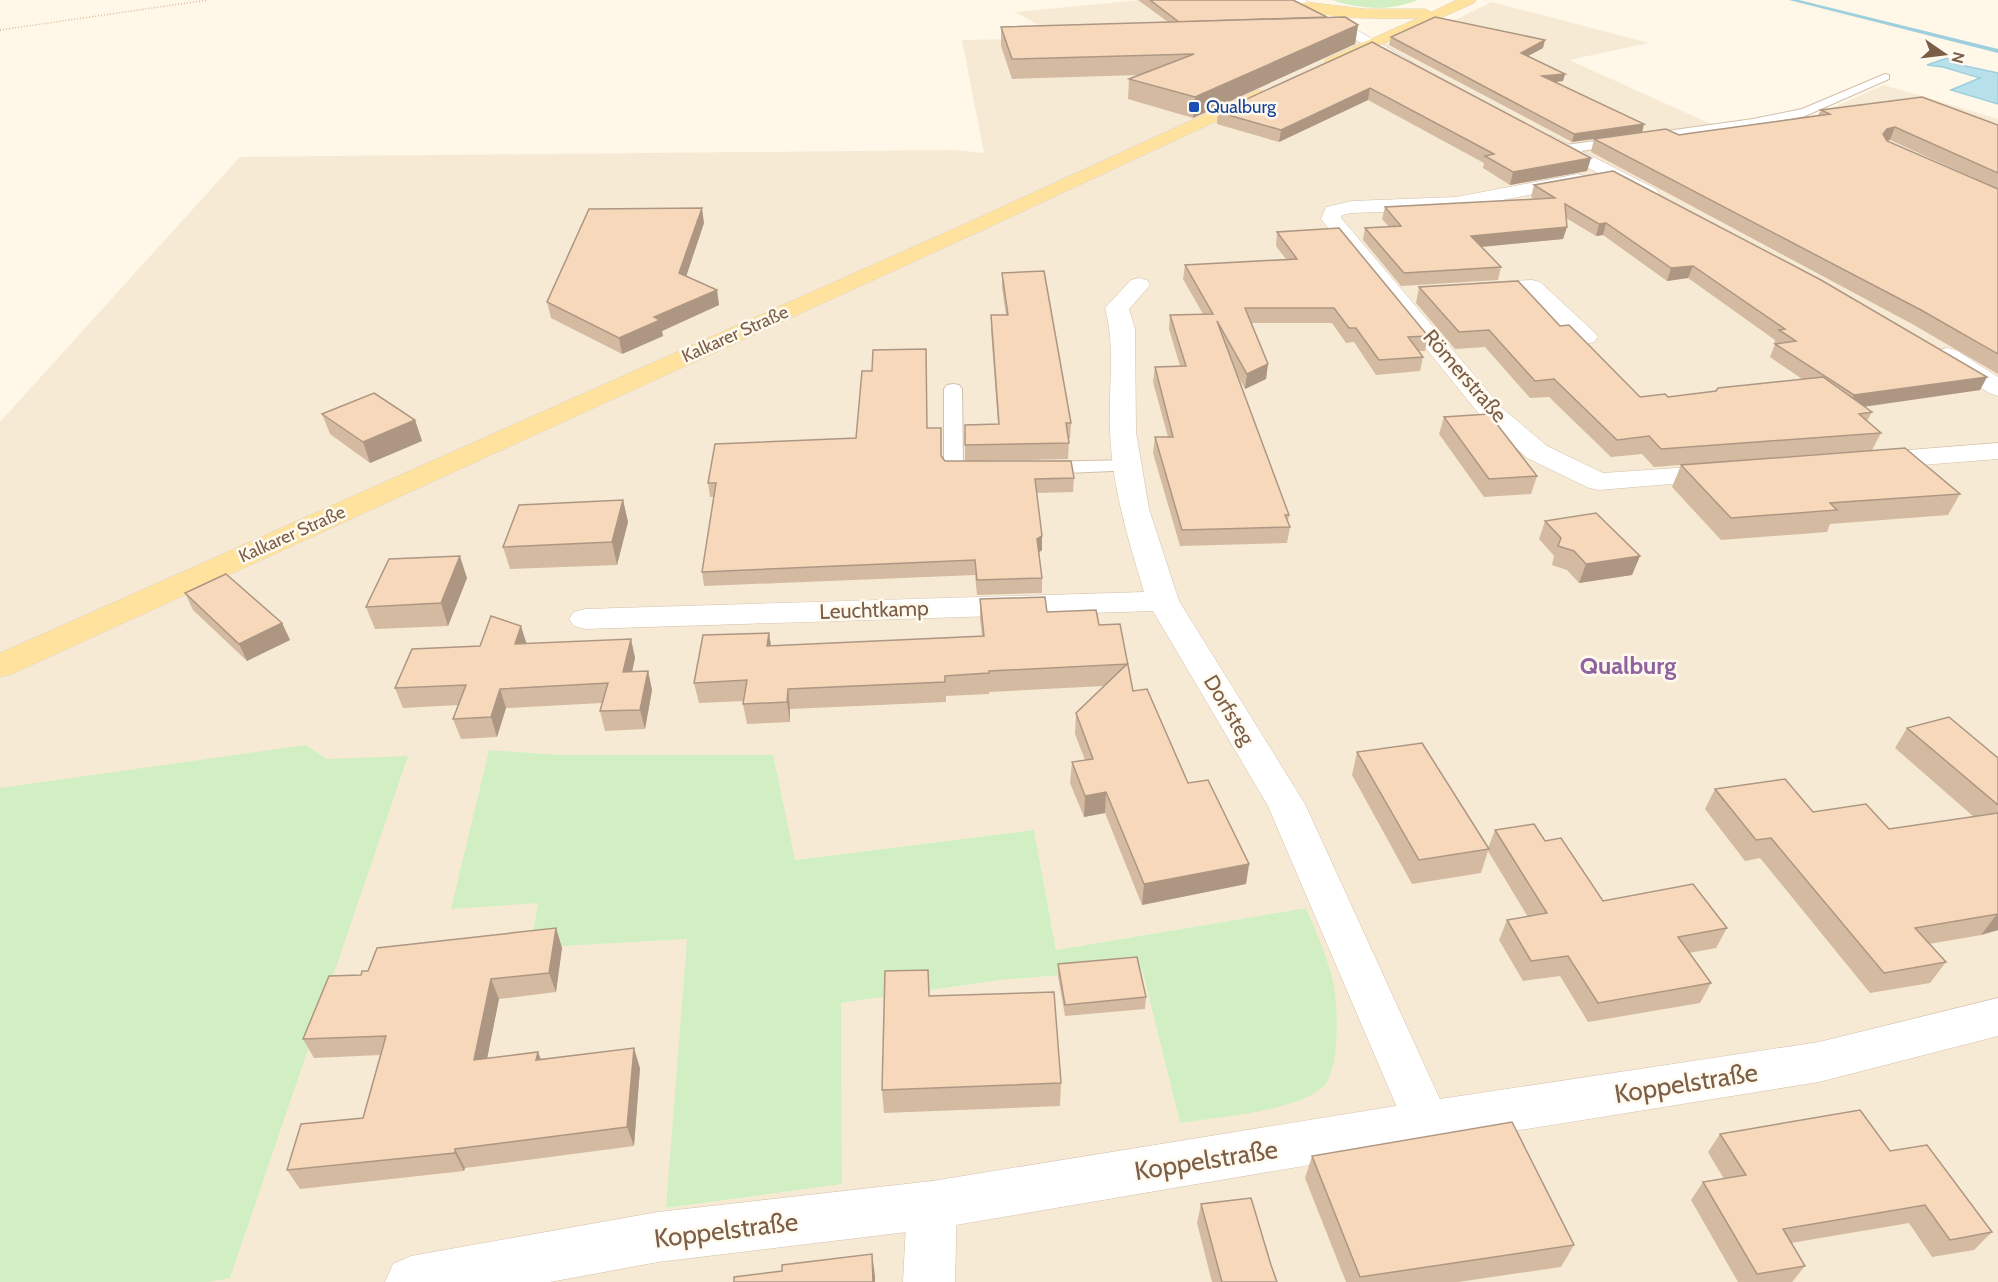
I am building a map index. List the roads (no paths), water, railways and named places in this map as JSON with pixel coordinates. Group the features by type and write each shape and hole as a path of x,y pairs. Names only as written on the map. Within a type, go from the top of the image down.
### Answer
{"main road":[{"path":"1315,70 1469,0"},
{"path":"1300,3 1350,14 1399,16 1445,11"},
{"name":"Kalkarer Straße","path":"0,666 976,226 1277,87"}],"street":[{"path":"1300,3 1419,70"},
{"path":"1536,133 1670,203"},
{"name":"Römerstraße","path":"1614,174 1456,203 1352,207 1333,211 1331,219 1408,295 1493,414 1537,452 1599,482 1752,470"},
{"name":"Dorfsteg","path":"1139,285 1117,308 1123,329 1123,432 1134,509 1163,601 1286,804 1427,1123"},
{"path":"1453,292 1532,287 1586,337"},
{"path":"1932,346 1998,388"},
{"path":"1846,463 1998,451"},
{"name":"Leuchtkamp","path":"585,619 1163,601"},
{"name":"Koppelstraße","path":"411,1282 658,1238 932,1205 1427,1123 1819,1062 1998,1017"},
{"path":"929,1282 932,1205"}],"lane":[{"path":"1326,32 1348,31"},
{"path":"1566,149 1753,123 1805,112 1885,77"},
{"path":"953,389 954,470 1001,469"},
{"path":"1024,468 1128,466"}],"water":[{"path":"1947,58 1956,64 1998,73 1998,104 1951,90 1980,78 1943,67 1927,65"}],"waterway":[{"path":"1792,0 1998,51"}],"place":[{"name":"Qualburg","path":"1194,107"}],"district":[{"name":"Qualburg","path":"1628,666"}]}
